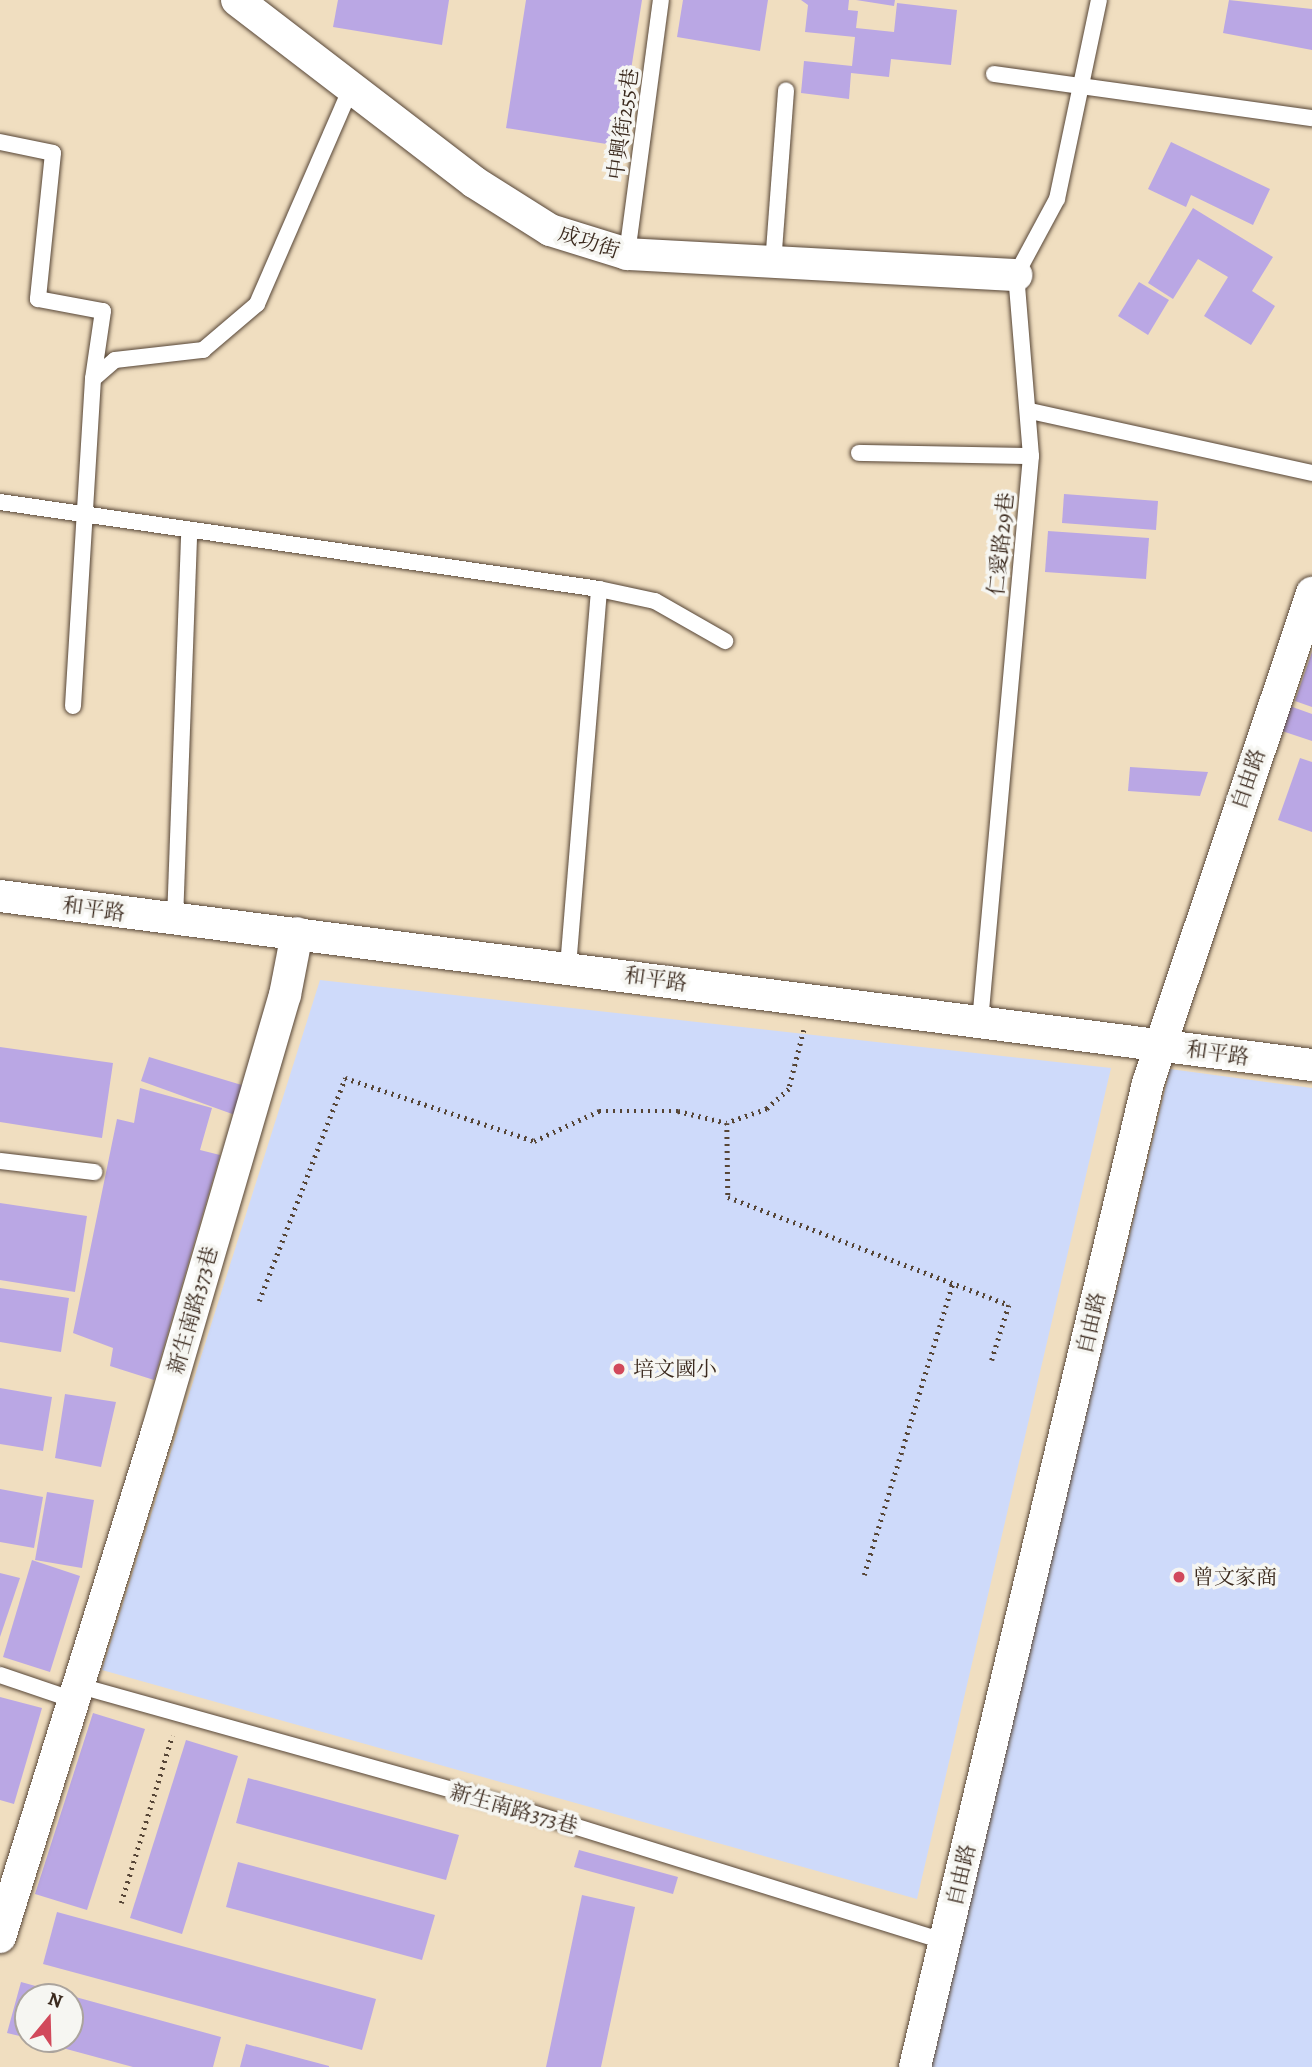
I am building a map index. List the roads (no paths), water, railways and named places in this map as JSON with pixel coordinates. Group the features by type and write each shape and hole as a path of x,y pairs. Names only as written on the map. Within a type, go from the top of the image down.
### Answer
{"street":[{"name":"成功街","path":"237,0 352,85 474,182 550,230 627,254 773,264 1016,275"},
{"name":"自由路","path":"915,2067 1159,1045 1312,593"},
{"name":"和平路","path":"0,896 568,967 1312,1065"},
{"name":"新生南路373巷","path":"0,1937 77,1693 285,995 297,933"}],"lane":[{"name":"中興街255巷","path":"627,254 661,0"},
{"path":"1016,275 1057,200 1099,0"},
{"path":"994,74 1080,81 1312,118"},
{"path":"93,379 115,360 203,350 257,304 352,85"},
{"path":"773,264 786,90"},
{"path":"0,142 53,153 38,299 103,311 93,379 80,515 73,706"},
{"name":"仁愛路29巷","path":"980,1022 1031,456 1030,411 1016,275"},
{"path":"1030,411 1312,473"},
{"path":"859,453 1031,456"},
{"path":"0,502 599,589 655,601 726,641"},
{"path":"175,919 189,531"},
{"path":"568,967 599,589"},
{"path":"0,1161 94,1172"},
{"path":"0,1675 77,1693"},
{"name":"新生南路373巷","path":"77,1693 516,1808 945,1942"}],"place":[{"name":"培文國小","path":"619,1369"},
{"name":"曾文家商","path":"1179,1577"}]}
